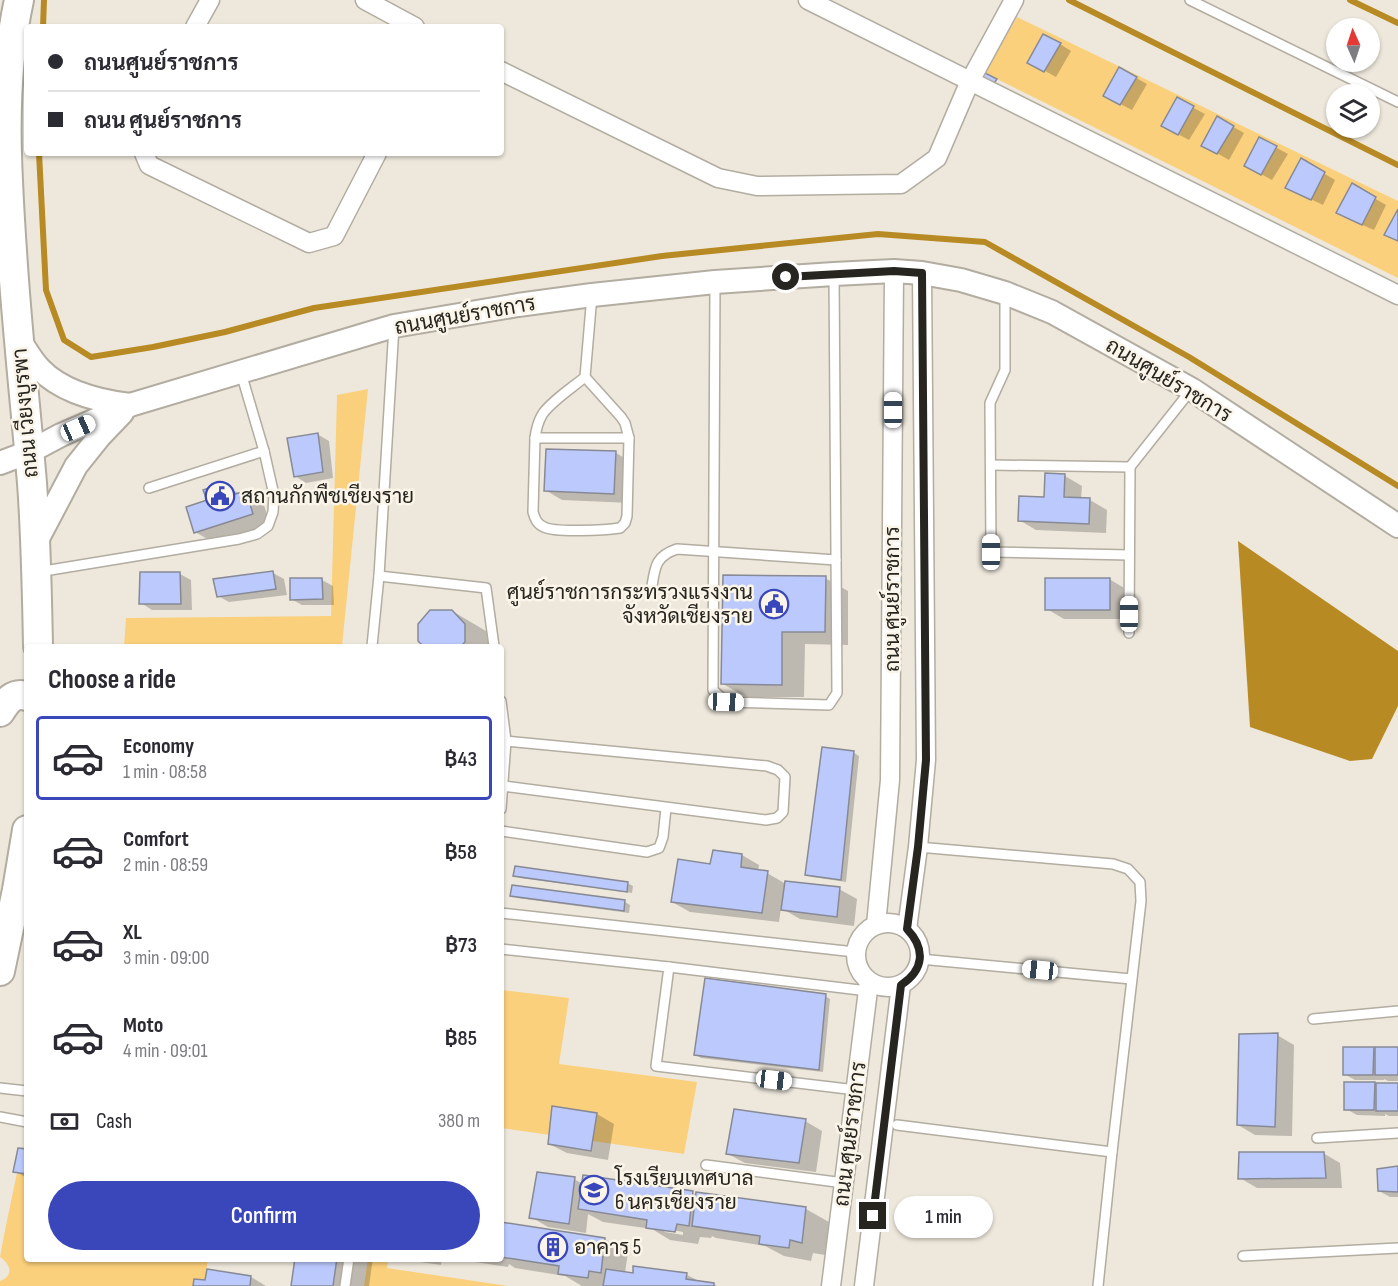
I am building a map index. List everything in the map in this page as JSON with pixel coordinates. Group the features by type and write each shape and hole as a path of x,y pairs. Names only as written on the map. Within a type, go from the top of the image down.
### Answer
{"main road":[{"name":"ถนน เวียงบูรพา","path":"19,0 14,21 7,87 3,156 32,485 38,644"},
{"path":"0,712 13,696 24,695"},
{"path":"0,971 22,891 24,867"}],"street":[{"path":"197,24 210,0"},
{"path":"365,0 409,24"},
{"path":"808,0 1398,295"},
{"path":"504,72 718,178 757,186 901,184 937,158 970,81 1014,0"},
{"path":"145,156 149,165 309,243 334,236 375,156"},
{"name":"ถนนศูนย์ราชการ","path":"0,463 130,405 394,326 518,304 592,295 715,282 894,271 961,280 1005,293 1052,312 1191,389 1398,526"},
{"name":"ถนน ศูนย์ราชการ","path":"876,925 890,780 894,271"},
{"path":"907,929 926,760 922,273"},
{"path":"18,337 39,368 61,385 103,402 130,405"},
{"path":"35,544 76,466 100,436 130,405"},
{"path":"886,922 898,924 915,937 920,947 917,969 910,979 901,985 869,986 858,969 855,952 857,944 862,935 876,925 886,922"},
{"name":"ถนน ศูนย์ราชการ","path":"864,1286 901,985"},
{"name":"ถนน ศูนย์ราชการ","path":"831,1286 869,986"}],"lane":[{"path":"1190,0 1398,102"},
{"path":"715,282 713,690 726,702 829,705 837,693 834,274"},
{"path":"1005,293 1005,370 990,403 991,552 1129,555"},
{"path":"585,377 621,417 628,430 627,516 620,528 611,530 555,530 540,526 533,512 536,431 541,416 547,408 585,377 592,295"},
{"path":"372,644 379,576 394,326"},
{"path":"36,573 239,539 257,534 268,526 273,512 274,495 264,451 240,372"},
{"path":"1129,633 1130,467 1191,389"},
{"path":"535,438 629,438"},
{"path":"149,488 264,451"},
{"path":"991,465 1130,467"},
{"path":"652,586 656,565 661,557 677,549 836,560"},
{"path":"379,576 486,588 494,644"},
{"path":"504,725 506,741 504,771"},
{"path":"504,786 766,820 777,818 783,812 785,777 778,770 767,766 506,741"},
{"path":"504,831 647,852 659,848 663,837 666,808"},
{"path":"918,847 1113,864 1128,869 1140,882 1141,901 1098,1286"},
{"path":"504,913 855,952"},
{"path":"504,949 669,968 869,986"},
{"path":"920,959 1131,979"},
{"path":"669,968 656,1066 856,1090"},
{"path":"1313,1019 1398,1011"},
{"path":"0,1088 24,1091"},
{"path":"0,1117 24,1121"},
{"path":"897,1125 1112,1152"},
{"path":"1317,1138 1398,1133"},
{"path":"706,1165 844,1183"},
{"path":"1243,1256 1398,1248"},
{"path":"345,1286 348,1262"}],"shaded area":[{"path":"1017,17 1398,201 1398,278 985,73"},
{"path":"368,389 342,644 124,644 126,618 331,616 337,395"},
{"path":"1238,541 1398,651 1398,706 1372,759 1350,761 1250,727"},
{"path":"504,990 569,998 559,1064 697,1082 684,1154 504,1128"},
{"path":"17,1173 24,1174 24,1262 208,1262 205,1280 194,1279 193,1286 0,1286 0,1281 9,1273 9,1266 0,1257"},
{"path":"368,1262 388,1262 387,1268 508,1286 364,1286"}],"building":[{"path":"1043,34 1061,43 1044,72 1027,63"},
{"path":"1119,67 1137,77 1120,105 1103,96"},
{"path":"985,73 997,79 992,86 980,79"},
{"path":"1177,97 1194,106 1178,135 1161,126"},
{"path":"1217,116 1234,126 1217,154 1201,146"},
{"path":"1259,137 1277,146 1261,175 1244,166"},
{"path":"1301,158 1325,172 1311,200 1285,188"},
{"path":"1352,183 1376,197 1362,225 1336,213"},
{"path":"1398,209 1398,241 1384,235"},
{"path":"318,433 323,472 294,477 287,438"},
{"path":"546,449 616,451 614,494 544,491"},
{"path":"1045,473 1065,474 1064,497 1090,498 1089,524 1018,521 1019,496 1044,497"},
{"path":"224,483 228,496 246,491 253,514 194,533 186,507 207,500 203,490"},
{"path":"273,571 276,589 217,597 213,579"},
{"path":"140,572 180,572 181,604 139,604"},
{"name":"ศูนย์ราชการกระทรวงแรงงาน จังหวัดเชียงราย","path":"723,575 826,576 825,632 782,632 782,685 721,684"},
{"path":"290,578 322,578 323,599 290,600"},
{"path":"1045,578 1110,578 1110,610 1045,610"},
{"path":"430,610 452,610 465,624 465,642 463,644 421,644 418,641 418,624"},
{"path":"822,747 854,751 841,880 805,875"},
{"path":"713,850 742,854 741,867 768,871 762,913 671,902 678,859 710,864"},
{"path":"515,866 628,882 627,892 513,876"},
{"path":"785,881 840,887 837,917 781,910"},
{"path":"512,885 625,900 624,911 510,896"},
{"path":"705,978 826,994 819,1070 694,1055"},
{"path":"1278,1033 1275,1127 1237,1125 1239,1034"},
{"path":"1343,1047 1374,1047 1373,1075 1343,1075"},
{"path":"1375,1047 1398,1047 1398,1075 1375,1075"},
{"path":"1344,1082 1375,1082 1374,1110 1344,1110"},
{"path":"1376,1083 1398,1083 1398,1111 1376,1111"},
{"path":"552,1106 597,1113 591,1151 548,1144"},
{"path":"734,1109 806,1119 799,1163 726,1154"},
{"path":"18,1148 24,1149 24,1174 13,1172"},
{"path":"1239,1152 1324,1152 1326,1178 1238,1179"},
{"path":"1398,1166 1398,1192 1378,1191 1377,1169"},
{"path":"537,1172 575,1177 569,1224 529,1218"},
{"path":"583,1175 693,1191 689,1226 677,1224 675,1232 646,1228 647,1220 578,1209"},
{"path":"696,1192 806,1207 802,1243 790,1240 789,1248 759,1244 760,1236 692,1226"},
{"name":"อาคาร 5","path":"504,1222 605,1238 601,1273 589,1271 588,1278 558,1274 559,1266 504,1257"},
{"path":"294,1262 336,1262 333,1286 291,1286"},
{"path":"633,1266 687,1273 686,1279 714,1283 714,1286 603,1286 606,1269 633,1273"},
{"path":"207,1269 251,1276 250,1286 193,1286 194,1279 205,1280"}],"waterway":[{"path":"43,24 44,0"},
{"path":"1069,0 1398,165"},
{"path":"1350,0 1398,23"},
{"path":"39,156 46,290 64,340 91,357 225,332 314,308 662,256 878,234 985,242 1189,357 1398,486"}],"place":[{"name":"สถานกักพืชเชียงราย","path":"220,496"},
{"name":"ศูนย์ราชการกระทรวงแรงงาน จังหวัดเชียงราย","path":"774,604"},
{"name":"โรงเรียนเทศบาล 6 นครเชียงราย","path":"594,1190"},
{"name":"อาคาร 5","path":"553,1247"}],"route":[{"path":"786,277 894,271 922,273 926,760 907,929 915,937 920,947 920,959 910,979 901,985 873,1216"}]}
